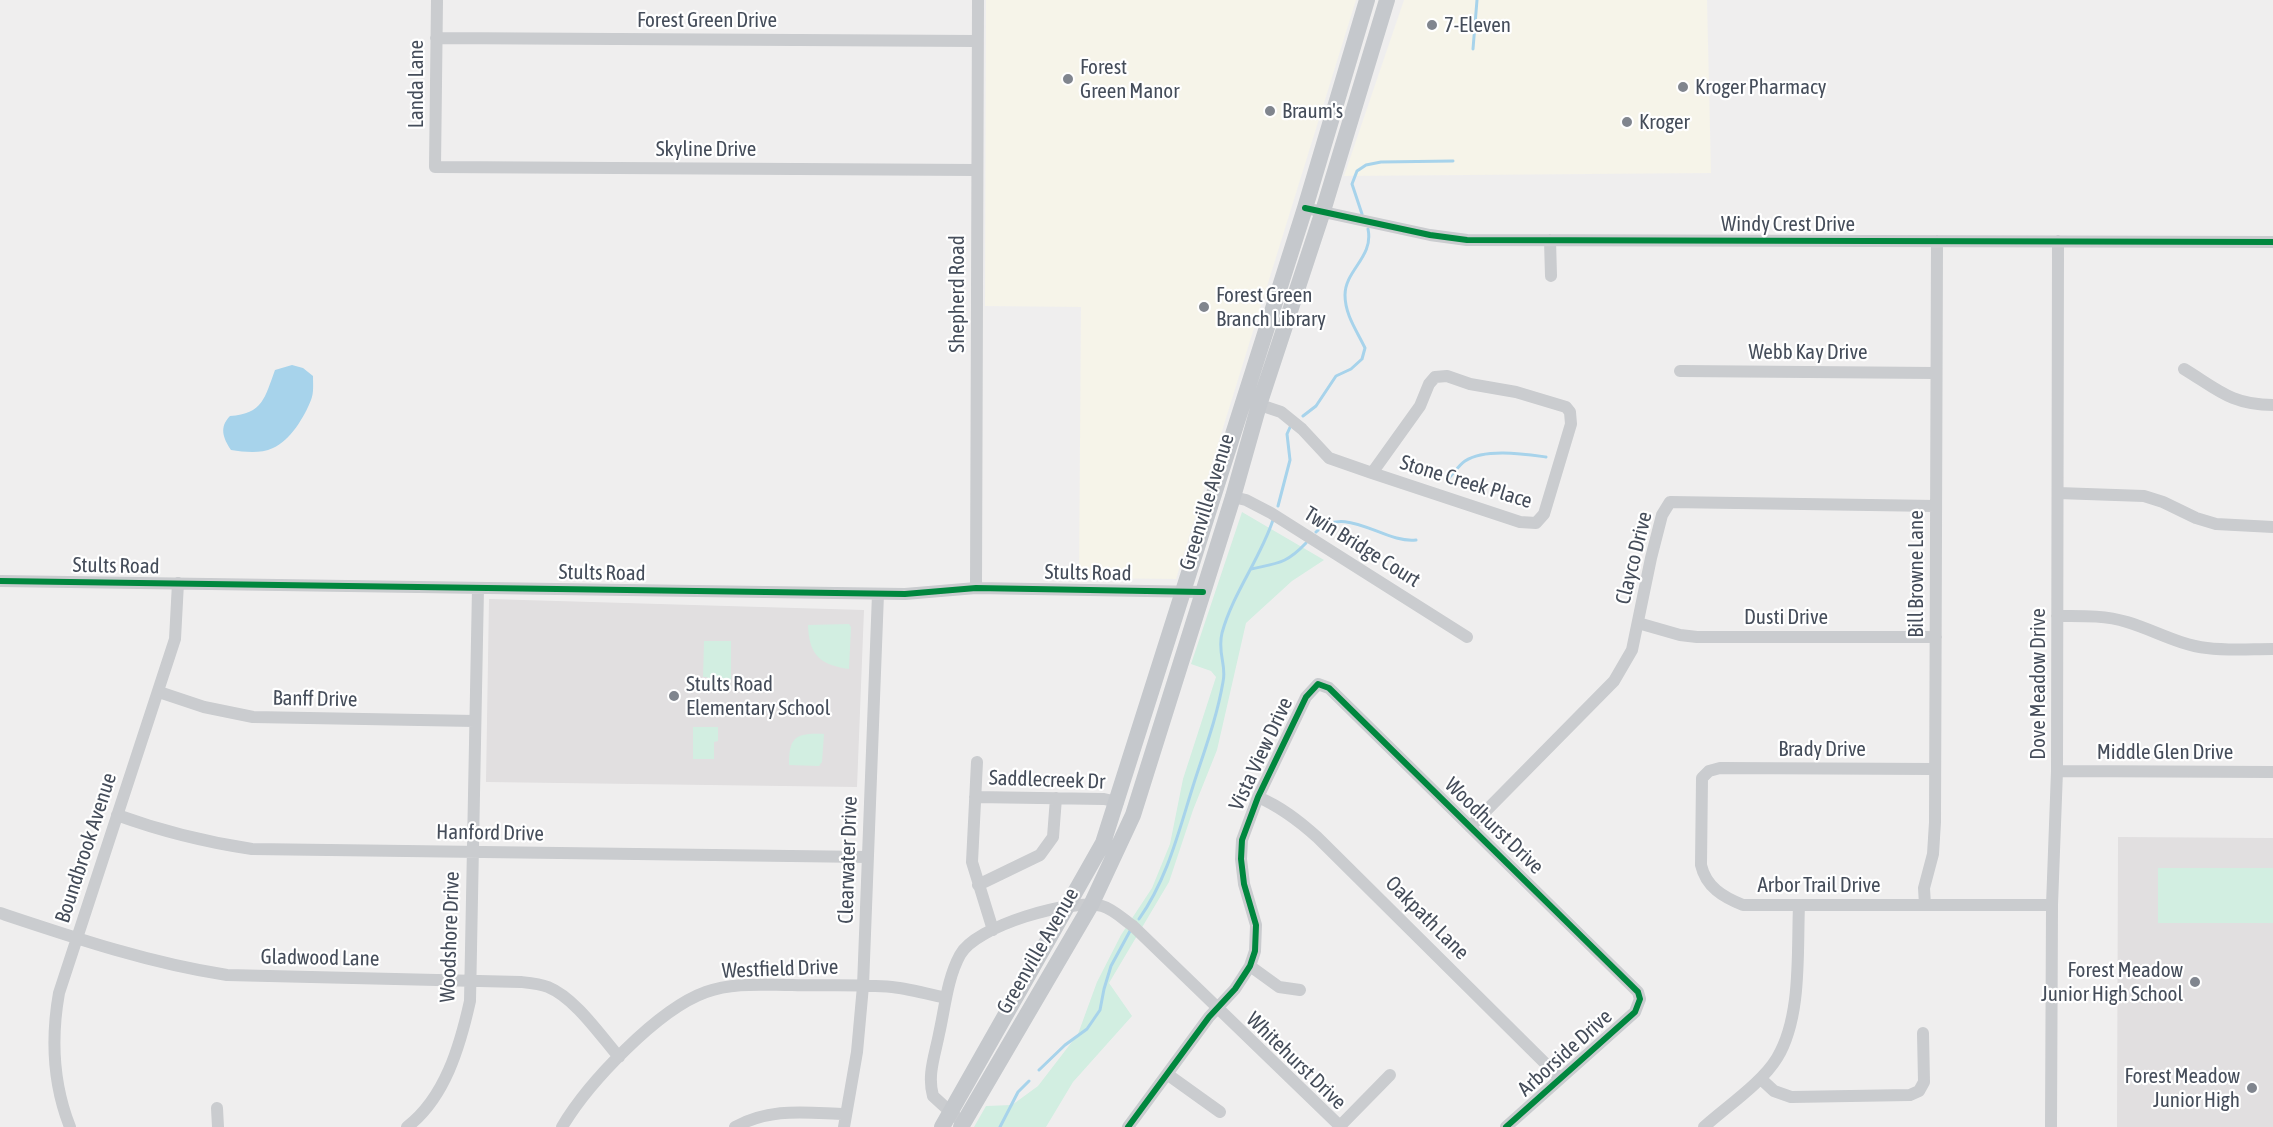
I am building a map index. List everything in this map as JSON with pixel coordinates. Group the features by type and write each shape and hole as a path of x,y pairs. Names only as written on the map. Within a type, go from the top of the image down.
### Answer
{"main road":[{"name":"Greenville Avenue","path":"954,1122 1091,905 1133,815 1233,497 1252,402 1305,208 1367,0"},
{"name":"Greenville Avenue","path":"954,1122 1096,858 1118,802 1185,592 1323,211 1387,0"},
{"path":"1345,74 1348,90 1339,128 1346,137"}],"street":[{"name":"Landa Lane","path":"435,168 437,0"},
{"name":"Shepherd Road","path":"976,588 978,0"},
{"name":"Forest Green Drive","path":"436,38 977,41"},
{"name":"Skyline Drive","path":"435,168 977,170"},
{"name":"Windy Crest Drive","path":"1305,208 1419,233 1467,240 2273,242"},
{"path":"1550,240 1551,276"},
{"name":"Bill Browne Lane","path":"1925,905 1924,888 1934,844 1937,241"},
{"name":"Dove Meadow Drive","path":"2051,1127 2052,905 2057,771 2058,242"},
{"path":"2184,369 2216,391 2233,398 2273,405"},
{"name":"Webb Kay Drive","path":"1680,371 1935,372"},
{"name":"Stone Creek Place","path":"1252,402 1281,412 1329,458 1372,473 1520,522 1536,523 1544,514 1571,424 1570,412 1566,407 1516,392 1470,384 1447,376 1436,378 1429,384 1420,406 1372,473"},
{"path":"2058,493 2144,496 2216,524 2273,527"},
{"name":"Twin Bridge Court","path":"1233,497 1246,500 1271,513 1467,637"},
{"name":"Clayco Drive","path":"1470,827 1614,681 1632,650 1662,515 1670,502 1936,506"},
{"name":"Stults Road","path":"0,581 878,594 926,593 976,588 1203,592"},
{"name":"Boundbrook Avenue","path":"70,1127 58,1088 54,1041 59,993 175,639 178,583"},
{"name":"Woodshore Drive","path":"407,1127 430,1101 451,1065 464,1029 470,1001 478,588"},
{"name":"Clearwater Drive","path":"844,1127 857,1052 863,986 878,594"},
{"path":"2057,616 2090,616 2119,620 2178,642 2207,648 2273,649"},
{"name":"Dusti Drive","path":"1638,623 1680,635 1697,637 1935,637"},
{"name":"Woodhurst Drive","path":"1318,684 1329,688 1634,986 1640,999"},
{"name":"Vista View Drive","path":"1128,1127 1217,1008 1235,989 1250,966 1255,951 1256,925 1244,884 1241,859 1242,840 1258,797 1306,697 1318,684"},
{"name":"Banff Drive","path":"159,692 204,707 254,717 475,721"},
{"path":"977,762 972,862 993,930"},
{"name":"Brady Drive","path":"1709,771 1720,768 1935,769"},
{"name":"Arbor Trail Drive","path":"1709,771 1702,778 1701,865 1704,876 1725,898 1743,905 2052,905"},
{"name":"Middle Glen Drive","path":"2057,771 2273,772"},
{"name":"Saddlecreek Dr","path":"975,797 1104,799 1118,802"},
{"name":"Oakpath Lane","path":"1258,797 1297,819 1317,837 1560,1078"},
{"path":"978,885 1040,855 1053,837 1056,798"},
{"name":"Hanford Drive","path":"117,815 167,832 210,843 252,849 867,857"},
{"name":"Whitehurst Drive","path":"954,1122 933,1096 930,1076 946,998 961,954 969,943 993,930 1049,909 1069,905 1091,905 1110,909 1133,926 1340,1126"},
{"path":"1704,1127 1761,1078 1777,1058 1791,1029 1799,905"},
{"name":"Gladwood Lane","path":"0,913 179,968 227,975 520,982 548,987 573,1005 619,1057"},
{"path":"1250,966 1279,987 1300,990"},
{"name":"Westfield Drive","path":"562,1127 593,1082 619,1057 663,1016 706,992 750,985 863,986 893,987 946,998"},
{"name":"Arborside Drive","path":"1506,1127 1635,1012 1640,999"},
{"path":"1761,1078 1774,1091 1791,1097 1910,1095 1919,1091 1924,1082 1923,1033"},
{"path":"1167,1074 1220,1112"},
{"path":"1340,1126 1390,1075"},
{"path":"217,1107 218,1127"},
{"path":"735,1127 767,1114 846,1113"}],"shaded area":[{"path":"986,0 1356,0 1176,579 1079,578 1081,307 985,306"},
{"path":"1404,0 1707,0 1711,173 1344,176"},
{"name":"Stults Road Elementary School","path":"489,599 864,610 857,787 486,782"},
{"name":"Forest Meadow Junior High School","path":"2118,837 2273,838 2273,1127 2117,1127"}],"green space":[{"path":"1242,512 1324,560 1292,581 1246,623 1217,750 1193,810 1169,882 1109,983 1132,1016 1073,1082 1046,1127 974,1127 986,1106 1012,1105 1038,1086 1078,1034 1097,982 1121,935 1152,888 1170,844 1183,779 1216,677 1211,671 1191,664"},
{"path":"849,624 851,627 849,669 831,665 818,657 811,644 808,625"},
{"path":"704,641 731,641 731,683 707,683 707,677 703,677"},
{"path":"693,727 718,727 718,741 714,742 714,759 693,759"},
{"path":"807,734 824,734 822,762 819,766 789,765 789,755 796,738"},
{"path":"2158,868 2273,868 2273,923 2158,923"}],"water":[{"path":"292,365 303,368 313,376 312,397 296,427 279,445 268,450 252,452 231,450 223,433 224,424 230,416 241,415 256,408 265,396 275,370"}],"waterway":[{"path":"1473,49 1477,0"},
{"path":"1362,214 1352,184 1357,171 1366,165 1381,162 1453,161"},
{"path":"1303,416 1316,406 1336,376 1351,369 1362,359 1365,348 1349,316 1345,295 1349,278 1367,248 1368,229"},
{"path":"1278,506 1290,460 1287,434 1291,425"},
{"path":"1449,478 1465,461 1483,454 1505,453 1546,457"},
{"path":"1139,919 1158,887 1172,853 1214,720 1224,676 1221,640 1227,618 1273,520"},
{"path":"1316,532 1327,524 1352,523 1404,540 1416,540"},
{"path":"1251,569 1281,562 1306,543"},
{"path":"1039,1070 1065,1045 1087,1029 1100,1010 1111,966 1130,931"},
{"path":"1000,1127 1018,1092 1029,1081"}],"cycle path":[{"path":"1305,208 1430,235 1467,240 2273,242"},
{"path":"0,581 905,594 976,588 1203,592"},
{"path":"1128,1127 1209,1017 1235,989 1250,966 1255,951 1256,925 1244,884 1241,859 1242,840 1258,797 1306,697 1318,684 1329,688 1638,992 1640,999 1635,1012 1506,1127"}],"place":[{"name":"7-Eleven","path":"1432,25"},
{"name":"Forest Green Manor","path":"1068,79"},
{"name":"Kroger Pharmacy","path":"1683,87"},
{"name":"Braum's","path":"1270,111"},
{"name":"Kroger","path":"1627,122"},
{"name":"Forest Green Branch Library","path":"1204,307"},
{"name":"Stults Road Elementary School","path":"674,696"},
{"name":"Forest Meadow Junior High School","path":"2195,982"},
{"name":"Forest Meadow Junior High","path":"2252,1088"}]}
